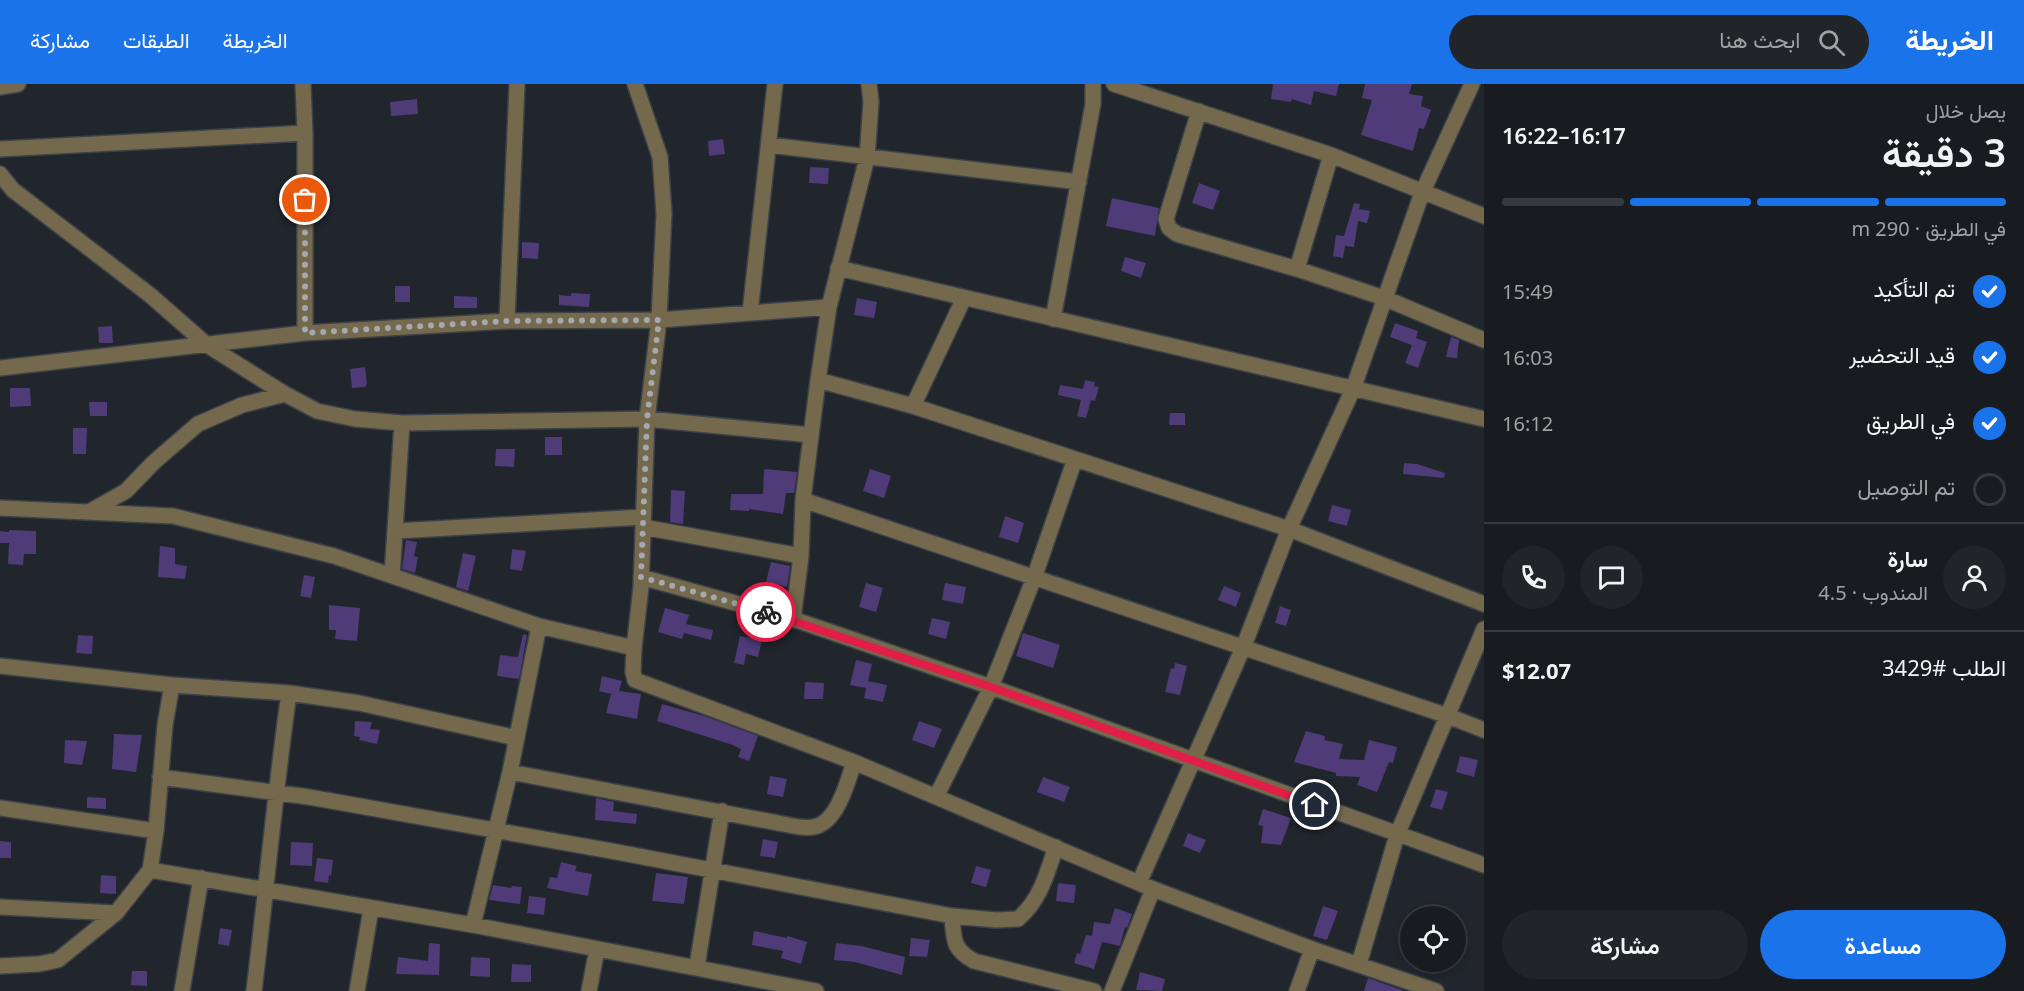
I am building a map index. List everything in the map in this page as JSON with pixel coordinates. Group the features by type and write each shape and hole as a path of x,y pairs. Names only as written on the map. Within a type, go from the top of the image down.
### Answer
{"street":[{"path":"0,87 18,84"},
{"path":"303,84 305,333"},
{"path":"507,321 517,84"},
{"path":"635,84 660,157 664,213 659,320 647,419 641,577 634,648 635,680 854,762 1146,886 1418,988 1436,991"},
{"path":"750,313 775,84"},
{"path":"793,620 801,556 803,500 818,380 829,307 867,158 871,102 869,84"},
{"path":"1053,319 1093,104 1094,84"},
{"path":"1114,84 1331,155 1484,216"},
{"path":"1112,991 1146,886 1193,761 1243,648 1289,529 1353,389 1422,193 1474,84 1484,87"},
{"path":"1199,111 1166,219 1169,228 1177,234 1297,269 1384,298 1484,340"},
{"path":"0,150 305,133"},
{"path":"769,146 1079,182"},
{"path":"1297,269 1331,155"},
{"path":"0,174 13,190 150,295 207,345 285,394 317,411 355,420 402,423 647,419 811,435"},
{"path":"838,268 1484,419"},
{"path":"914,406 964,298"},
{"path":"0,368 305,333 507,321 659,320 829,307"},
{"path":"818,380 914,406 1289,529 1484,604"},
{"path":"89,512 126,491 154,462 198,424 242,405 285,394"},
{"path":"392,576 402,423"},
{"path":"936,797 991,687 1034,578 1075,459"},
{"path":"803,500 1484,730"},
{"path":"0,508 173,516 334,556 538,626 634,648"},
{"path":"396,531 643,522 801,556"},
{"path":"641,577 793,620 991,687 1484,865"},
{"path":"474,925 510,772 538,626"},
{"path":"1359,964 1397,835 1484,629"},
{"path":"0,666 172,685 289,693 359,703 517,738"},
{"path":"0,966 39,964 57,960 116,914 150,870 172,685"},
{"path":"254,991 275,793 289,693"},
{"path":"510,772 799,827 815,827 826,821 844,795 854,762"},
{"path":"160,777 275,793 496,831 952,916 996,920 1018,919 1031,908 1040,893 1056,848"},
{"path":"0,808 156,831"},
{"path":"697,966 722,812"},
{"path":"150,870 474,925 697,966 816,991"},
{"path":"182,991 201,878"},
{"path":"0,907 116,914"},
{"path":"357,991 371,909"},
{"path":"952,916 954,942 961,954 974,961 1094,991"},
{"path":"589,991 597,949"},
{"path":"1297,991 1312,949"}],"building":[{"path":"1273,84 1339,84 1336,96 1314,91 1311,105 1292,99 1291,102 1271,99"},
{"path":"1365,84 1412,84 1409,94 1423,96 1421,106 1431,110 1424,129 1419,128 1413,151 1361,135 1372,100 1362,98"},
{"path":"417,99 418,114 391,116 390,102"},
{"path":"723,139 725,154 709,156 708,141"},
{"path":"810,167 829,168 828,184 809,183"},
{"path":"1199,183 1220,191 1213,210 1192,203"},
{"path":"1112,198 1159,208 1155,236 1106,226"},
{"path":"1354,203 1360,204 1359,209 1370,211 1367,223 1358,221 1354,247 1345,246 1343,258 1333,256 1336,235 1344,236"},
{"path":"522,242 539,243 538,259 522,258"},
{"path":"1125,257 1146,263 1141,278 1121,271"},
{"path":"395,286 410,286 410,302 395,302"},
{"path":"571,293 590,294 589,307 559,305 559,295 571,296"},
{"path":"454,296 477,297 477,308 454,308"},
{"path":"857,298 877,302 874,318 854,315"},
{"path":"1395,323 1418,331 1416,338 1427,342 1418,368 1405,363 1412,345 1390,337"},
{"path":"112,326 113,343 99,343 98,327"},
{"path":"1451,337 1459,340 1457,358 1446,357"},
{"path":"365,367 367,384 365,387 352,388 350,369"},
{"path":"1085,380 1095,382 1094,386 1099,387 1095,401 1091,400 1086,418 1077,416 1081,400 1058,395 1060,385 1083,389"},
{"path":"10,388 30,388 31,406 10,407"},
{"path":"89,402 107,402 107,416 90,416"},
{"path":"1170,413 1185,413 1185,425 1169,425"},
{"path":"73,428 87,428 86,454 73,454"},
{"path":"545,437 562,437 562,455 545,455"},
{"path":"496,449 515,449 514,467 495,466"},
{"path":"1404,463 1417,464 1445,473 1444,478 1403,474"},
{"path":"764,469 797,472 794,493 786,493 783,514 749,509 749,511 730,510 731,494 763,494"},
{"path":"870,469 891,476 884,498 863,491"},
{"path":"671,490 685,491 683,524 670,522"},
{"path":"1332,505 1351,510 1347,526 1328,521"},
{"path":"1005,516 1024,523 1018,543 999,537"},
{"path":"9,530 36,531 36,554 24,554 23,565 8,564 9,543 0,543 0,531 9,532"},
{"path":"406,540 417,542 414,556 418,557 415,573 402,569"},
{"path":"160,546 175,548 175,564 187,566 185,579 158,577"},
{"path":"512,549 526,551 522,571 510,569"},
{"path":"463,553 476,556 468,591 456,587"},
{"path":"771,562 790,566 787,587 766,582"},
{"path":"304,575 315,577 311,598 300,596"},
{"path":"866,583 883,588 876,612 859,607"},
{"path":"945,583 966,587 963,604 942,600"},
{"path":"1224,586 1241,593 1236,607 1218,600"},
{"path":"329,605 360,608 357,641 335,639 336,630 329,630"},
{"path":"1280,606 1291,610 1286,626 1275,623"},
{"path":"665,608 689,615 686,624 713,630 711,640 684,633 682,639 658,632"},
{"path":"932,618 950,622 946,639 928,634"},
{"path":"1023,633 1060,645 1053,668 1016,656"},
{"path":"523,634 527,635 519,679 497,676 500,655 518,657"},
{"path":"78,635 93,636 92,654 76,653"},
{"path":"740,636 762,640 758,657 746,654 744,665 734,663"},
{"path":"856,660 872,664 868,681 887,685 883,702 864,698 866,688 850,685"},
{"path":"1175,663 1187,666 1180,695 1165,692 1171,668 1174,669"},
{"path":"602,676 622,681 619,691 641,694 637,719 606,713 611,694 599,691"},
{"path":"805,682 824,683 823,699 804,699"},
{"path":"662,704 704,716 758,736 749,761 738,757 741,749 733,745 657,721"},
{"path":"355,721 372,722 370,729 380,730 377,744 359,740 360,737 354,736"},
{"path":"919,721 942,729 934,748 912,740"},
{"path":"1306,731 1325,736 1324,740 1343,744 1339,759 1364,760 1369,740 1397,747 1393,763 1389,762 1377,792 1357,785 1360,777 1336,776 1336,773 1294,762"},
{"path":"114,734 142,735 136,772 112,769"},
{"path":"65,740 87,741 82,765 64,763"},
{"path":"1460,756 1478,760 1474,777 1456,772"},
{"path":"770,776 787,779 783,797 767,794"},
{"path":"1043,777 1070,787 1064,802 1037,792"},
{"path":"1436,789 1448,792 1442,810 1430,807"},
{"path":"87,797 106,798 106,809 87,808"},
{"path":"596,798 614,802 613,811 637,814 636,824 595,820"},
{"path":"1263,809 1291,818 1281,845 1261,843 1263,826 1258,825"},
{"path":"1188,833 1206,840 1200,853 1183,846"},
{"path":"763,839 778,842 775,858 760,856"},
{"path":"0,841 11,842 11,858 0,858"},
{"path":"291,842 313,843 312,866 290,865"},
{"path":"317,858 333,860 328,883 314,881"},
{"path":"561,862 577,866 575,871 592,874 588,896 547,888 550,877 557,878"},
{"path":"976,866 991,870 986,887 971,883"},
{"path":"656,873 688,877 684,904 652,901"},
{"path":"101,875 116,876 116,894 100,893"},
{"path":"1058,883 1076,885 1074,903 1056,901"},
{"path":"493,885 522,887 520,904 489,900"},
{"path":"529,896 546,898 544,915 527,913"},
{"path":"1323,906 1338,911 1327,940 1313,936"},
{"path":"1115,908 1132,914 1127,928 1125,927 1120,946 1102,942 1094,969 1074,963 1077,953 1080,954 1086,935 1092,936 1094,922 1110,924"},
{"path":"220,928 232,930 229,946 218,944"},
{"path":"754,931 787,938 787,936 807,942 801,964 781,958 783,951 752,945"},
{"path":"911,938 930,940 927,957 909,956"},
{"path":"429,943 440,944 439,975 396,974 398,957 428,961"},
{"path":"836,943 861,946 905,957 902,975 855,962 834,960"},
{"path":"471,957 490,958 490,977 470,976"},
{"path":"512,964 531,965 531,982 511,982"},
{"path":"132,971 147,971 147,986 131,985"},
{"path":"1140,972 1165,979 1162,991 1136,990"},
{"path":"1368,978 1402,990 1402,991 1364,991"}],"way so far":[{"path":"305,200 305,333 507,321 659,320 647,419 641,577 766,612"}],"route":[{"path":"766,612 991,687 1315,805"}]}
